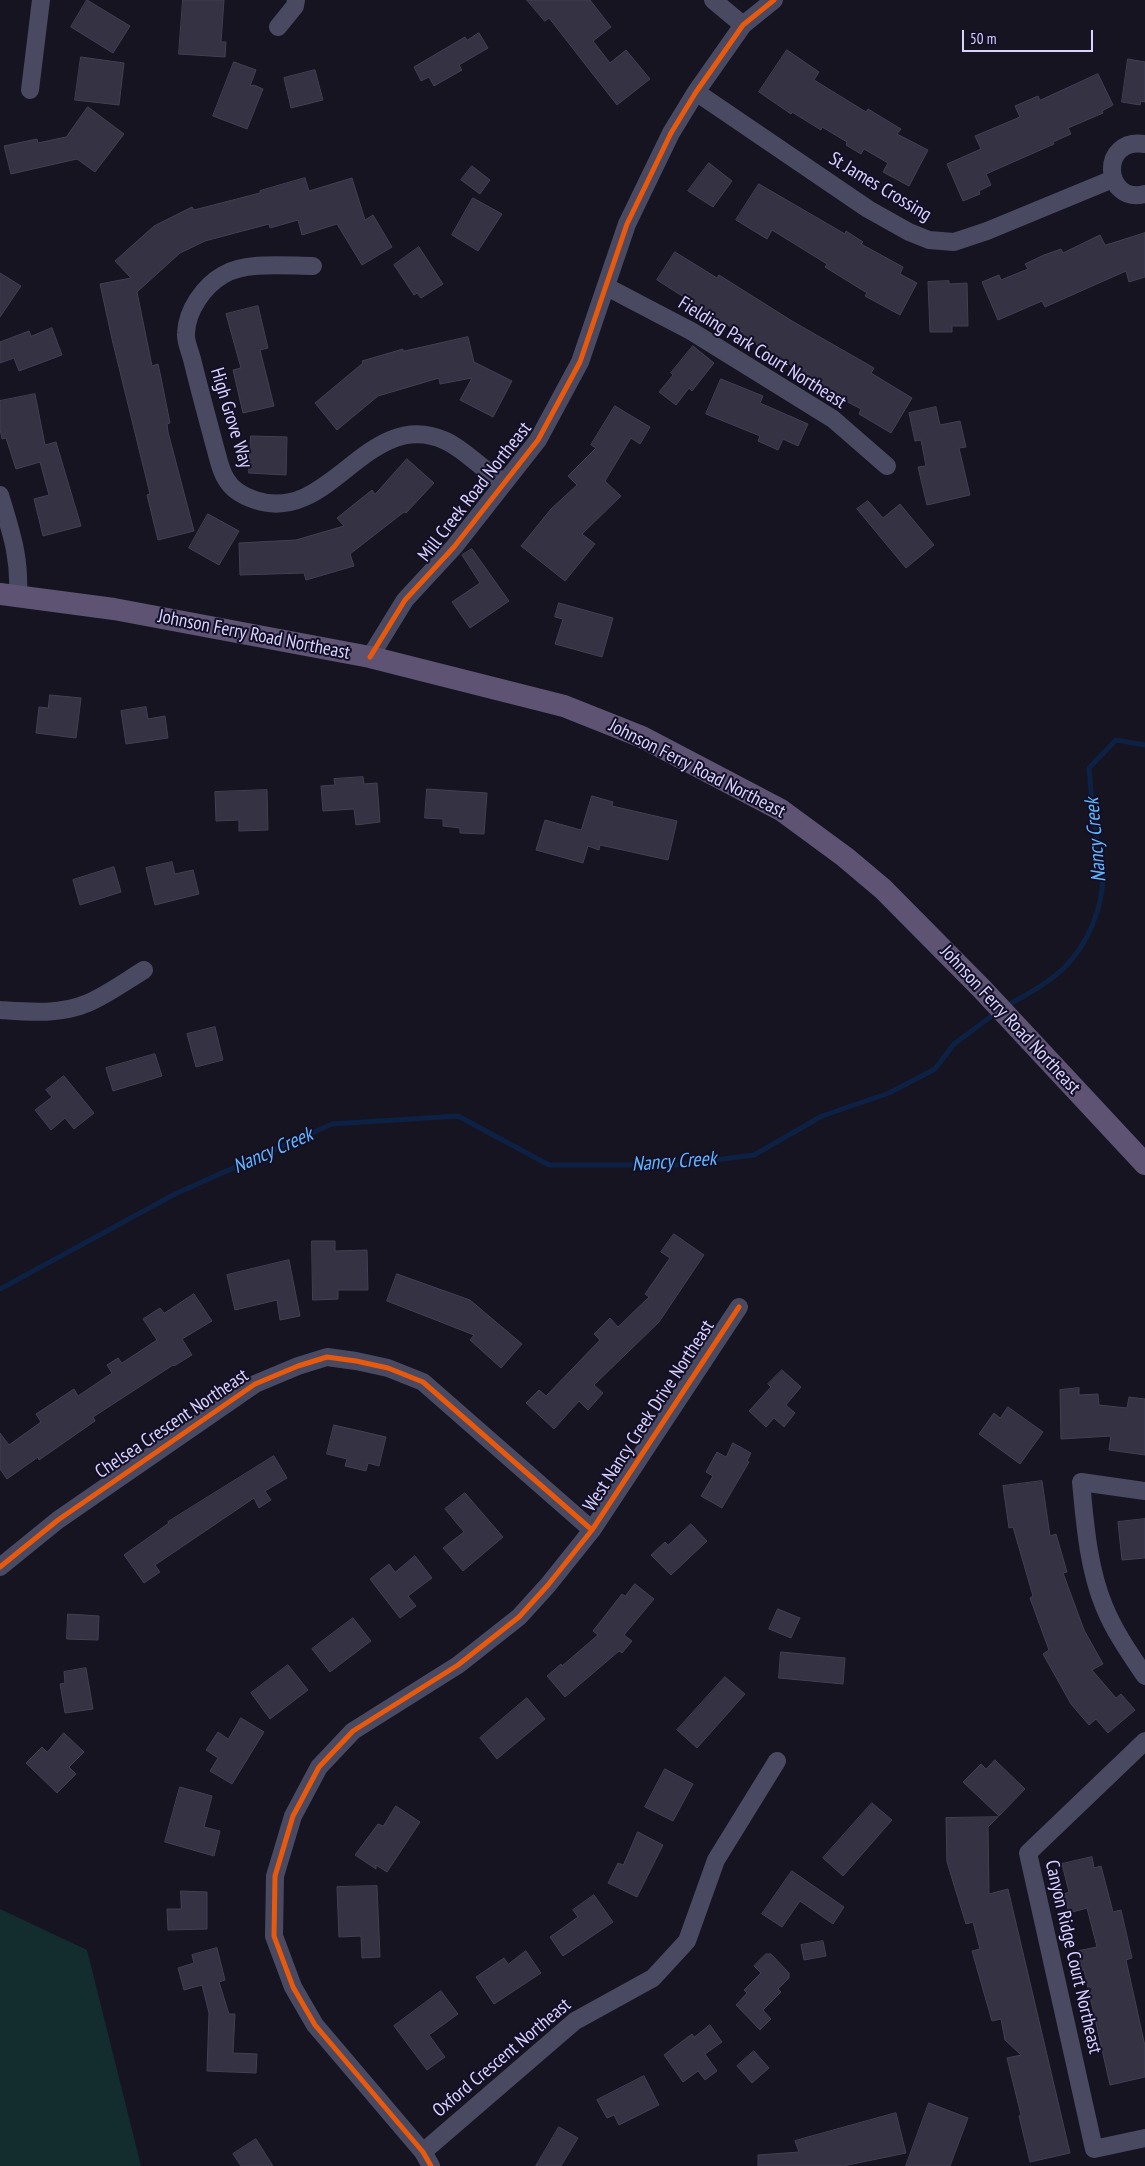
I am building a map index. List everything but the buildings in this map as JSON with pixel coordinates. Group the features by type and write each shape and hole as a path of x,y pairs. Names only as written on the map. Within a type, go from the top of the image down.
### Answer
{"main road":[{"name":"Johnson Ferry Road Northeast","path":"9,595 124,611 370,657 564,706 642,737 781,810 883,889 982,989 1145,1164"}],"street":[{"path":"30,90 41,0"},
{"path":"278,27 295,6 296,0"},
{"path":"713,0 743,25"},
{"name":"Mill Creek Road Northeast","path":"370,657 405,600 454,547 538,440 580,362 627,224 671,133 696,92 743,25 774,0"},
{"name":"St James Crossing","path":"696,92 868,209 909,232 928,240 954,242 987,231 1113,180"},
{"path":"1145,144 1129,144 1116,155 1112,163 1113,180 1125,192 1133,195 1145,194"},
{"name":"High Grove Way","path":"313,266 259,265 225,274 208,286 192,308 186,333 202,402 224,477 234,490 255,500 276,506 299,500 322,489 375,446 402,436 422,435 445,440 504,482"},
{"name":"Fielding Park Court Northeast","path":"607,287 691,331 832,419 887,466"},
{"path":"0,495 16,546 20,572 9,595"},
{"path":"0,1010 38,1012 66,1010 88,1003 144,970"},
{"name":"West Nancy Creek Drive Northeast","path":"427,2159 315,2025 293,1987 274,1936 275,1876 293,1816 319,1767 353,1731 458,1665 519,1617 548,1586 592,1530 739,1307"},
{"name":"Chelsea Crescent Northeast","path":"0,1567 58,1520 255,1384 298,1366 327,1357 356,1360 388,1368 423,1382 592,1530"},
{"path":"1145,1491 1081,1482 1086,1540 1104,1606 1123,1644 1145,1676"},
{"name":"Canyon Ridge Court Northeast","path":"1145,1741 1028,1853 1094,2149 1145,2138"},
{"name":"Oxford Crescent Northeast","path":"427,2159 575,2021 653,1978 687,1941 716,1860 778,1761"}],"green space":[{"path":"0,1909 87,1950 141,2166 0,2166"}],"waterway":[{"name":"Nancy Creek","path":"1006,1006 1036,989 1057,974 1073,958 1087,937 1097,912 1103,874 1094,822 1089,768 1116,740 1145,745"},
{"name":"Nancy Creek","path":"0,1289 175,1194 332,1124 458,1116 549,1165 676,1165 754,1155 822,1116 889,1093 935,1069 954,1044 997,1012"}],"cycle path":[{"path":"370,657 405,600 454,547 538,440 580,362 627,224 671,133 696,92 743,25 774,0"},
{"path":"431,2166 423,2152 315,2025 293,1987 274,1936 275,1876 293,1816 319,1767 353,1731 458,1665 519,1617 548,1585 592,1530 739,1307"},
{"path":"0,1567 58,1520 255,1384 298,1366 327,1357 388,1368 423,1382 592,1530"}]}
